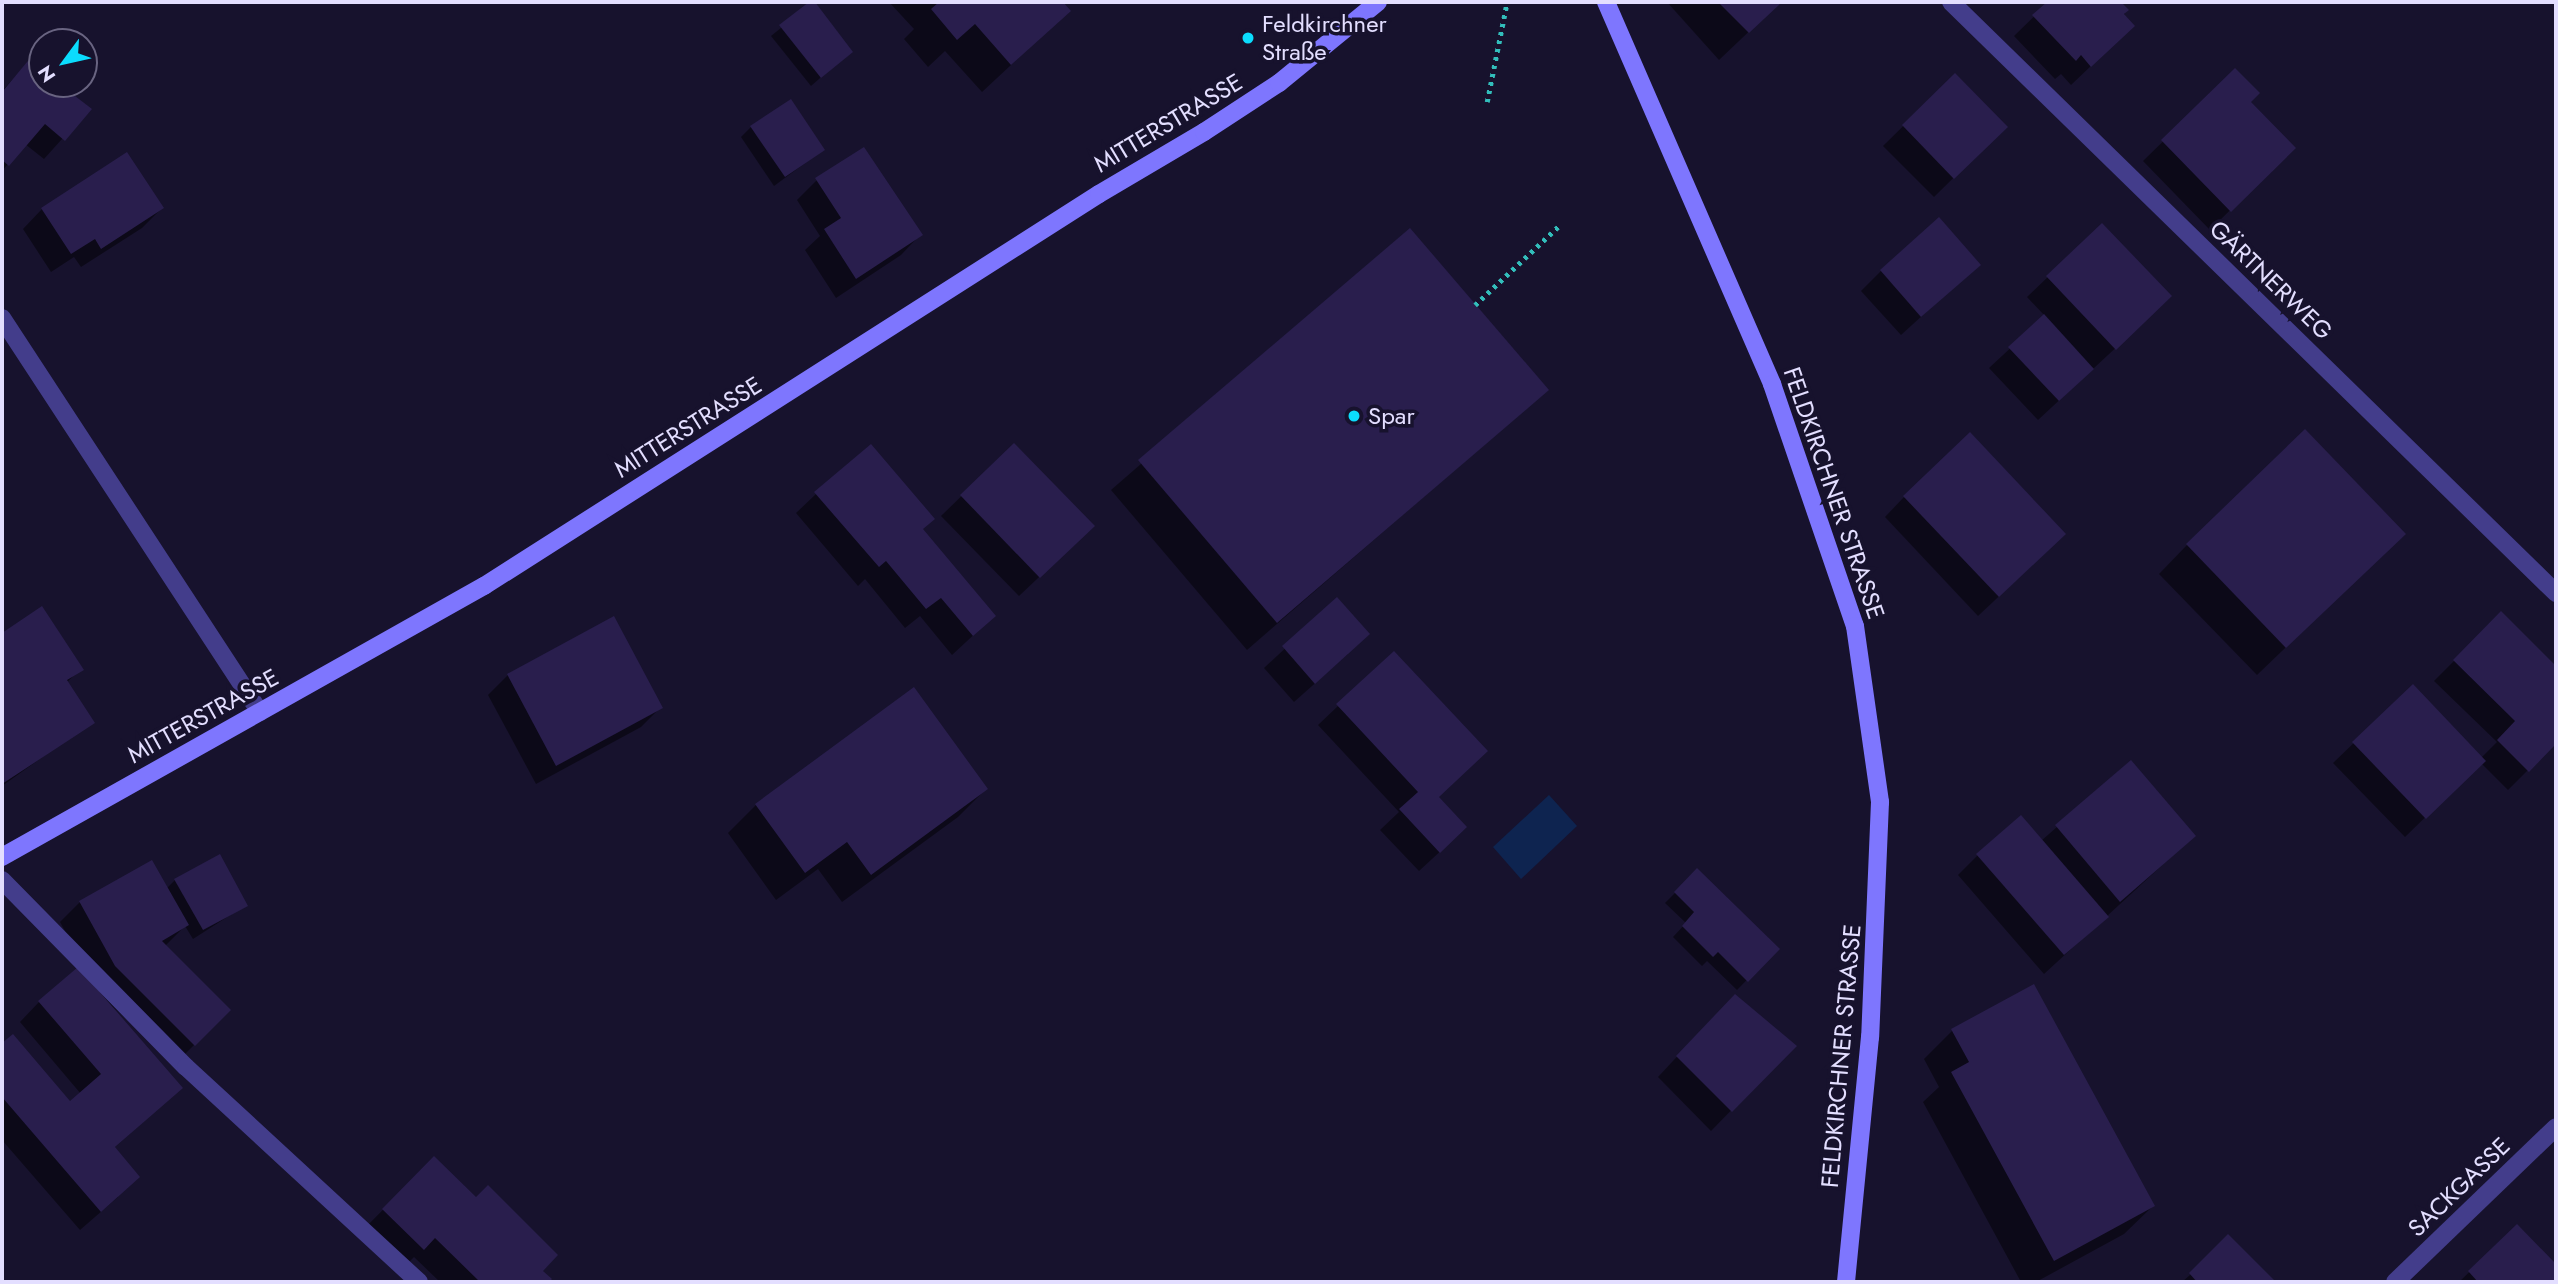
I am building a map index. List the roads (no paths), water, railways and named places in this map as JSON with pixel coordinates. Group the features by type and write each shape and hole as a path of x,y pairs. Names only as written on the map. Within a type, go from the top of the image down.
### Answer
{"main road":[{"name":"MITTERSTRASSE","path":"2,857 484,586 1100,194 1205,132 1279,83 1378,2"},
{"name":"FELDKIRCHNER STRASSE","path":"1606,2 1772,384 1814,497 1857,639 1880,802 1870,1037 1846,1282"}],"street":[{"name":"GÄRTNERWEG","path":"1951,2 2556,593"},
{"path":"2,318 260,712"},
{"path":"2,880 186,1067 419,1282"},
{"name":"SACKGASSE","path":"2395,1282 2556,1127"}],"water":[{"path":"1549,795 1577,826 1521,879 1493,847"}],"place":[{"name":"Feldkirchner Straße","path":"1248,38"},
{"name":"Spar","path":"1354,416"}]}
